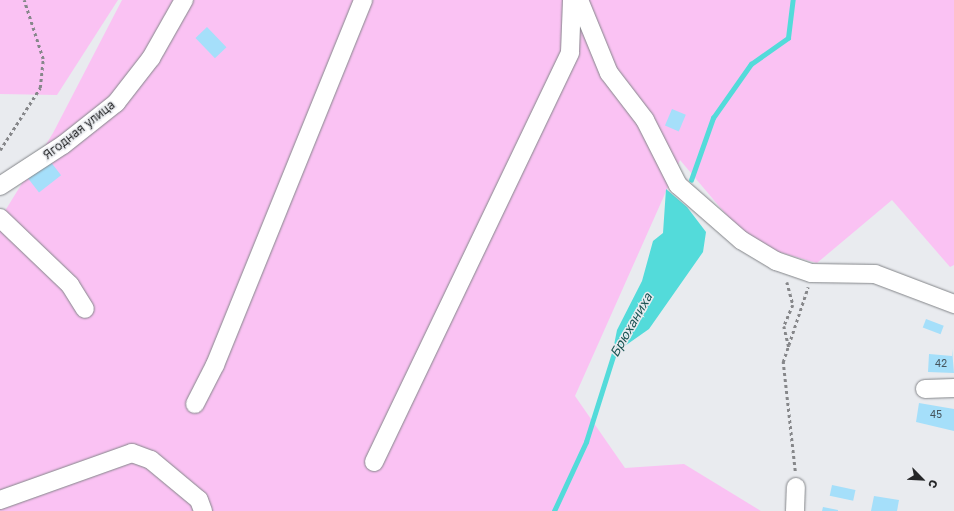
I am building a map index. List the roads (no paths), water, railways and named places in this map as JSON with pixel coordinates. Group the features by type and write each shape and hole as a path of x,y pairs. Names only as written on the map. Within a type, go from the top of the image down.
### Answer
{"street":[{"name":"Ягодная улица","path":"0,186 63,146 116,102 151,58 184,0"},
{"path":"195,404 215,365 363,0"},
{"path":"374,462 570,52 572,0"},
{"path":"579,0 609,73 645,120 678,185 741,240 781,262 806,271 875,274 954,304"},
{"path":"0,218 70,285 84,310"},
{"path":"925,389 954,388"},
{"path":"0,500 132,453 151,460 199,500 203,511"},
{"path":"795,511 796,487"}],"water":[{"path":"666,189 687,207 706,232 703,252 649,329 612,355 617,330 642,281 653,241 663,233"}],"waterway":[{"name":"Брюханиха","path":"691,180 713,118 751,64 788,38 793,0"},
{"name":"Брюханиха","path":"554,511 586,442 615,350"}]}
